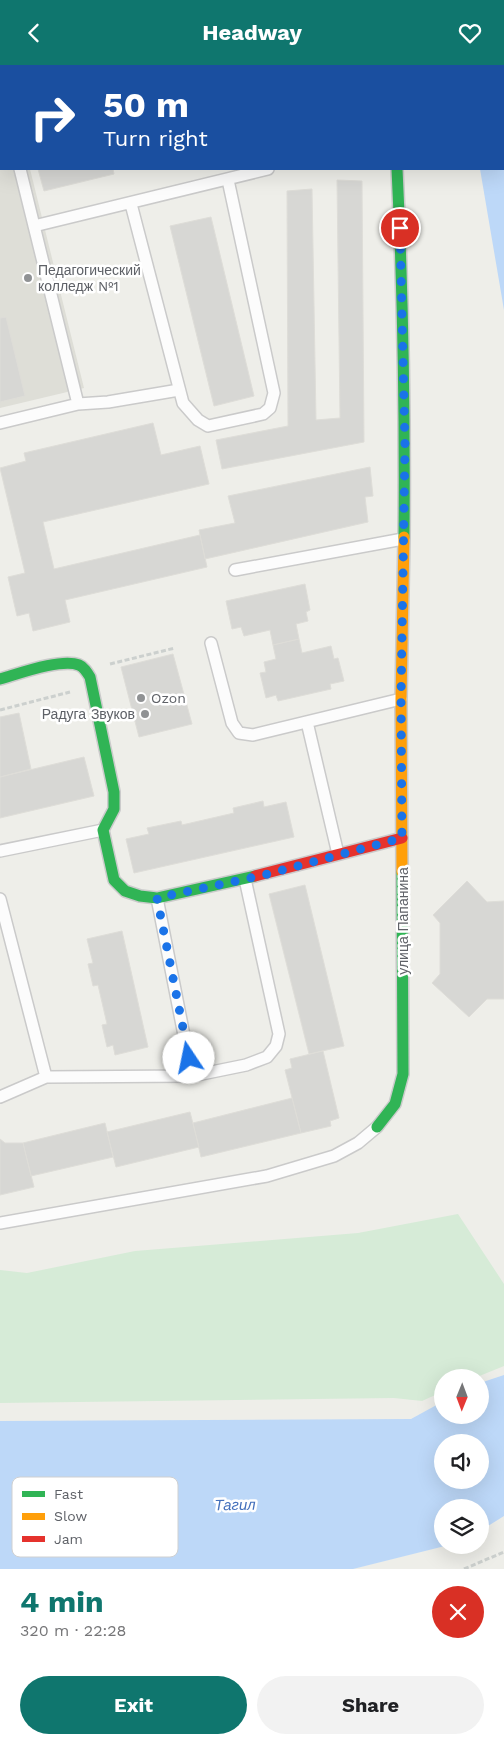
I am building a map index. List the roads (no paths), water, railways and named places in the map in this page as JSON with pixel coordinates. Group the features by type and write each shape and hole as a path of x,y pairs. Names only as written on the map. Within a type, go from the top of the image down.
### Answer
{"street":[{"name":"улица Папанина","path":"377,1127 395,1104 403,1074 401,699 405,445 402,268 397,170"},
{"path":"0,679 59,665 76,665 87,671 91,679 114,792 114,809 103,830 114,880 125,891 140,896 157,898 245,879 402,838"}],"lane":[{"path":"20,170 78,405"},
{"path":"34,226 131,204 264,170"},
{"path":"131,204 182,403 190,413 208,426 263,414 270,408 274,393 228,179"},
{"path":"0,423 78,405 179,390"},
{"path":"235,570 404,539"},
{"path":"211,643 232,723 239,733 253,735 401,699"},
{"path":"307,722 338,856"},
{"path":"0,851 103,830"},
{"path":"0,1097 46,1077 192,1076 246,1065 267,1057 276,1046 279,1034 245,879"},
{"path":"157,898 192,1076"},
{"path":"0,899 46,1077"},
{"path":"0,1223 267,1176 334,1156 358,1143 377,1127"}],"water":[{"path":"480,170 504,170 504,310"},
{"name":"Тагил","path":"504,1375 504,1516 489,1525 489,1499 434,1499 434,1549 353,1569 0,1569 0,1421 411,1419 434,1406 434,1424 489,1424 489,1380"}],"place":[{"name":"Педагогический колледж №1","path":"28,278"},
{"name":"Ozon","path":"141,698"},
{"name":"Радуга Звуков","path":"145,714"}]}
